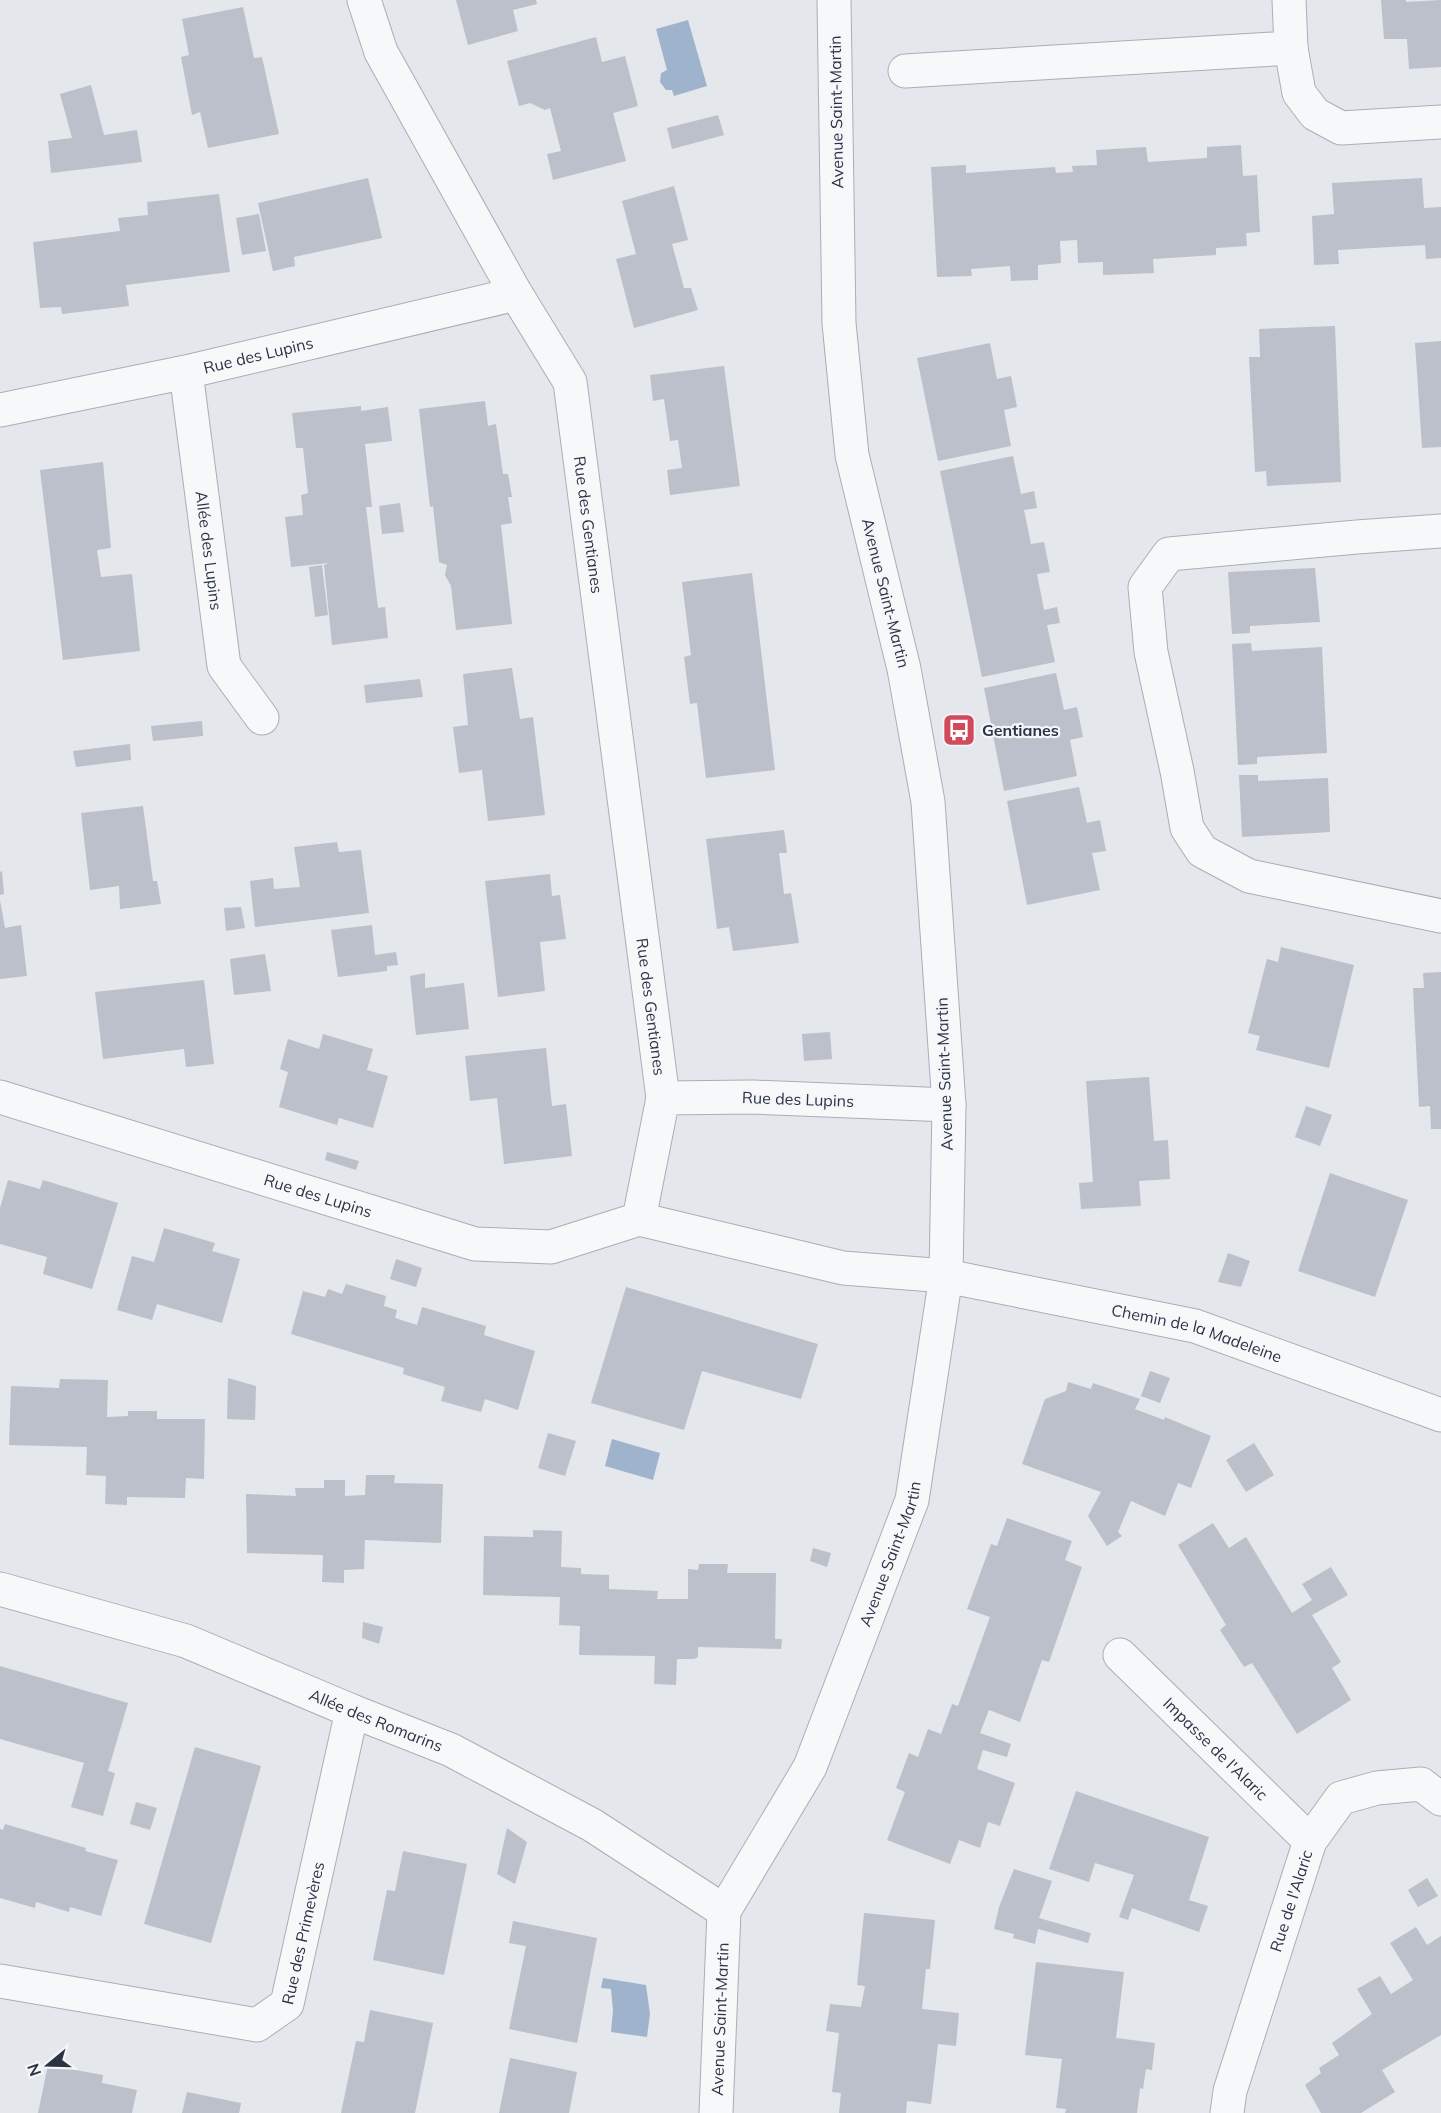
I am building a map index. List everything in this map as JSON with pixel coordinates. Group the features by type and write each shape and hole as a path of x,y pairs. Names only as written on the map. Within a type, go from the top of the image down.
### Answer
{"street":[{"name":"Rue des Gentianes","path":"364,0 381,52 516,294 570,381 663,1098"},
{"name":"Avenue Saint-Martin","path":"716,2113 724,1911 810,1767 912,1500 946,1276 949,1105 928,802 904,669 852,455 839,323 834,0"},
{"path":"1289,0 1292,48 1299,93 1315,114 1341,128 1441,122"},
{"path":"905,71 1292,48"},
{"name":"Rue des Lupins","path":"0,410 186,372 516,294"},
{"name":"Allée des Lupins","path":"186,372 224,666 262,718"},
{"path":"1441,531 1169,554 1145,587 1151,652 1187,828 1202,852 1250,876 1441,916"},
{"name":"Rue des Lupins","path":"0,1097 476,1244 551,1247 639,1219"},
{"name":"Rue des Lupins","path":"663,1098 753,1097 949,1105"},
{"path":"663,1098 639,1219 843,1268 946,1276"},
{"name":"Chemin de la Madeleine","path":"946,1276 1195,1326 1441,1415"},
{"name":"Allée des Romarins","path":"0,1589 186,1641 451,1750 592,1825 724,1911"},
{"name":"Impasse de l'Alaric","path":"1120,1655 1310,1841"},
{"name":"Rue des Primevères","path":"0,1981 257,2025 287,2004 352,1711"},
{"name":"Rue de l'Alaric","path":"1227,2113 1230,2091 1310,1841 1341,1798 1377,1788 1421,1784 1441,1799"}],"water":[{"path":"688,20 707,86 674,96 672,90 666,90 660,82 661,73 667,70 656,29"},
{"path":"612,1439 660,1453 653,1480 605,1466"},
{"path":"603,1978 646,1985 650,2014 647,2037 611,2032 613,2010 611,1989 601,1988"}],"building":[{"path":"456,0 536,0 537,4 513,10 518,31 468,45"},
{"path":"1381,0 1406,0 1406,2 1441,0 1441,67 1409,69 1407,39 1384,39"},
{"path":"243,7 254,58 262,57 279,134 208,148 200,112 192,115 181,57 189,55 182,19"},
{"path":"596,37 602,62 625,56 638,106 613,113 626,161 553,180 547,154 561,151 550,108 545,110 530,103 519,106 507,61"},
{"path":"91,85 104,135 137,130 142,162 51,173 48,141 72,138 60,94"},
{"path":"718,115 724,135 672,149 667,128"},
{"path":"1241,145 1243,176 1257,175 1260,232 1246,233 1247,246 1216,248 1216,255 1153,259 1154,273 1103,275 1103,262 1078,263 1077,240 1060,241 1061,263 1038,265 1038,280 1011,281 1010,266 971,269 972,276 937,277 931,167 966,165 966,173 1055,167 1056,173 1073,172 1072,166 1097,165 1096,150 1146,147 1148,162 1207,158 1207,147"},
{"path":"368,178 382,238 294,257 295,266 273,271 258,203"},
{"path":"1422,178 1424,208 1441,207 1441,258 1426,259 1425,245 1338,250 1339,264 1314,265 1312,216 1334,214 1332,183"},
{"path":"674,186 688,240 672,244 684,288 691,288 698,310 634,328 616,259 636,254 622,201"},
{"path":"219,194 230,272 126,285 129,306 62,314 61,307 40,308 33,242 120,231 118,218 148,215 147,202"},
{"path":"259,214 266,251 242,255 236,218"},
{"path":"1335,326 1341,482 1267,486 1266,471 1255,472 1249,357 1260,357 1259,329"},
{"path":"1441,341 1441,447 1422,448 1415,343"},
{"path":"990,343 997,379 1011,376 1017,407 1004,410 1011,446 938,461 917,358"},
{"path":"724,366 740,486 670,495 667,470 682,468 678,440 670,441 664,399 653,401 650,375"},
{"path":"485,401 488,426 496,424 503,474 508,474 512,497 508,497 512,523 501,525 512,624 456,630 451,586 445,575 447,565 439,562 419,409"},
{"path":"361,406 361,411 388,407 392,441 365,444 372,507 366,507 378,608 385,607 388,638 332,645 324,565 329,563 291,567 285,517 303,515 301,495 308,493 303,448 296,448 292,413"},
{"path":"1013,456 1021,494 1034,491 1037,508 1024,510 1031,544 1044,542 1050,572 1037,574 1044,610 1057,607 1060,623 1047,625 1055,662 982,677 940,471"},
{"path":"103,462 111,548 97,550 101,577 132,574 140,651 63,660 40,470"},
{"path":"400,503 404,532 382,534 379,506"},
{"path":"322,565 328,615 315,617 309,567"},
{"path":"1315,568 1320,622 1250,626 1250,633 1232,634 1228,572"},
{"path":"752,573 775,770 706,778 697,703 690,704 684,657 691,655 682,582"},
{"path":"1251,643 1252,651 1322,647 1327,753 1257,757 1257,764 1238,765 1232,644"},
{"path":"512,668 520,719 533,717 545,815 488,821 482,770 459,773 453,727 468,725 463,674"},
{"path":"1056,673 1064,710 1077,707 1083,737 1070,740 1077,776 1004,791 984,688"},
{"path":"420,679 423,697 366,703 364,685"},
{"path":"202,721 203,736 153,741 151,726"},
{"path":"130,744 131,760 76,767 73,751"},
{"path":"1239,775 1258,775 1258,781 1328,778 1330,832 1242,837"},
{"path":"1079,787 1087,823 1100,820 1106,851 1092,853 1100,890 1027,905 1007,801"},
{"path":"143,806 153,881 157,881 161,904 120,909 119,886 90,890 81,813"},
{"path":"784,830 787,853 779,853 784,894 791,893 799,943 733,951 729,927 717,929 706,839"},
{"path":"337,842 339,852 361,850 369,913 255,927 250,881 273,878 274,889 300,887 294,847"},
{"path":"2,871 4,894 0,895 0,872"},
{"path":"550,874 552,896 560,895 566,939 540,942 545,991 498,997 485,881"},
{"path":"0,900 5,928 21,925 27,976 0,979"},
{"path":"241,907 245,928 226,931 224,908"},
{"path":"372,925 375,955 396,952 398,965 387,966 387,971 338,977 331,930"},
{"path":"1281,947 1354,965 1329,1068 1256,1050 1260,1036 1248,1033 1267,959 1278,962"},
{"path":"265,954 271,991 234,995 230,959"},
{"path":"1441,972 1441,1129 1431,1129 1430,1106 1419,1107 1413,988 1424,988 1423,973"},
{"path":"425,973 425,988 464,983 469,1029 416,1035 410,976"},
{"path":"204,980 214,1064 186,1067 184,1049 103,1059 95,992"},
{"path":"830,1032 832,1059 804,1061 802,1034"},
{"path":"323,1034 373,1049 367,1070 388,1076 373,1128 339,1118 337,1125 279,1107 288,1072 280,1069 288,1039 319,1049"},
{"path":"546,1048 552,1106 566,1104 572,1156 504,1164 497,1098 470,1101 465,1056"},
{"path":"1149,1077 1154,1141 1168,1140 1170,1179 1139,1181 1141,1206 1081,1209 1079,1183 1093,1182 1086,1081"},
{"path":"1306,1106 1332,1115 1320,1146 1295,1137"},
{"path":"327,1152 359,1161 356,1170 325,1160"},
{"path":"1330,1173 1408,1200 1375,1297 1298,1271"},
{"path":"8,1180 40,1189 43,1180 118,1203 92,1289 43,1274 47,1257 0,1244 0,1208"},
{"path":"164,1228 215,1243 212,1251 240,1259 222,1323 157,1304 152,1320 117,1310 132,1256 154,1262"},
{"path":"1228,1253 1250,1261 1241,1287 1218,1282"},
{"path":"396,1259 422,1268 416,1287 390,1279"},
{"path":"346,1284 386,1296 384,1306 397,1310 395,1318 417,1325 422,1307 486,1326 484,1335 535,1351 518,1410 485,1399 481,1412 441,1401 445,1387 403,1374 404,1368 291,1334 303,1291 325,1297 328,1289 342,1294"},
{"path":"626,1287 818,1344 801,1399 702,1371 684,1430 591,1403"},
{"path":"1150,1371 1170,1378 1160,1403 1141,1396"},
{"path":"228,1378 256,1386 255,1420 227,1419"},
{"path":"60,1379 108,1380 107,1417 128,1416 128,1411 157,1411 157,1419 205,1419 204,1479 186,1478 185,1498 127,1497 127,1505 105,1504 106,1476 86,1475 87,1447 9,1445 11,1386 59,1388"},
{"path":"1068,1382 1091,1389 1093,1383 1140,1399 1135,1409 1164,1420 1165,1417 1211,1436 1191,1488 1178,1483 1165,1516 1131,1501 1118,1532 1122,1536 1107,1546 1088,1516 1101,1492 1022,1464 1045,1399 1066,1391"},
{"path":"548,1433 576,1441 565,1476 538,1468"},
{"path":"1254,1443 1274,1475 1246,1492 1226,1460"},
{"path":"366,1475 395,1475 394,1483 443,1484 441,1543 365,1540 364,1569 344,1570 344,1583 322,1582 323,1555 247,1553 246,1494 296,1496 295,1488 324,1488 324,1480 345,1480 345,1496 365,1495"},
{"path":"1007,1518 1072,1541 1065,1560 1082,1567 1049,1662 1042,1660 1020,1722 989,1710 980,1733 1011,1744 1007,1757 983,1750 977,1769 1015,1783 1000,1826 988,1822 980,1848 959,1840 950,1864 887,1840 905,1792 896,1788 909,1753 918,1757 928,1729 941,1734 952,1704 958,1706 990,1617 967,1609 991,1544 997,1546"},
{"path":"1213,1523 1229,1548 1246,1537 1292,1613 1312,1600 1302,1584 1331,1567 1348,1595 1312,1615 1341,1662 1332,1668 1351,1700 1297,1734 1252,1663 1244,1667 1220,1630 1226,1625 1178,1545"},
{"path":"533,1530 562,1531 561,1567 581,1568 581,1574 609,1575 609,1589 658,1591 657,1599 688,1599 688,1569 698,1570 699,1564 728,1564 727,1573 776,1573 775,1639 782,1639 781,1649 698,1647 698,1657 677,1659 676,1685 654,1684 655,1656 579,1655 580,1626 559,1625 560,1597 483,1595 484,1536 533,1537"},
{"path":"813,1548 831,1553 827,1567 810,1561"},
{"path":"363,1622 383,1627 379,1644 362,1638"},
{"path":"0,1666 128,1703 108,1771 115,1773 103,1816 71,1807 84,1763 0,1739"},
{"path":"195,1747 261,1766 211,1943 144,1924"},
{"path":"1076,1791 1209,1837 1189,1900 1208,1906 1199,1932 1132,1908 1128,1920 1119,1917 1134,1875 1095,1863 1089,1882 1049,1869"},
{"path":"136,1802 157,1808 150,1830 130,1824"},
{"path":"5,1824 118,1860 101,1916 70,1907 69,1912 36,1902 35,1908 0,1898 0,1829 3,1830"},
{"path":"507,1828 527,1842 515,1884 497,1874"},
{"path":"403,1851 467,1864 444,1975 373,1960 387,1890 395,1891"},
{"path":"1014,1869 1052,1881 1039,1918 1091,1933 1088,1943 1038,1929 1035,1944 1013,1938 1014,1934 994,1929 999,1907"},
{"path":"1427,1878 1438,1896 1418,1907 1408,1890"},
{"path":"864,1913 935,1920 930,1969 926,1969 922,2009 959,2013 956,2046 938,2044 931,2104 907,2101 906,2113 839,2113 841,2093 832,2092 839,2033 826,2031 830,2004 861,2007 865,1986 857,1985"},
{"path":"513,1921 597,1938 577,2043 509,2029 526,1946 509,1943"},
{"path":"1416,1927 1427,1945 1441,1936 1441,2035 1382,2070 1395,2092 1361,2113 1321,2113 1305,2085 1321,2073 1319,2068 1339,2055 1332,2043 1372,2014 1357,1989 1380,1976 1391,1994 1413,1980 1390,1943"},
{"path":"1036,1962 1124,1972 1116,2038 1155,2043 1152,2070 1146,2069 1143,2089 1140,2088 1137,2113 1065,2113 1066,2109 1056,2108 1062,2059 1025,2055"},
{"path":"370,2010 433,2023 415,2113 341,2113 356,2041 364,2042"},
{"path":"510,2058 577,2072 569,2113 499,2113"},
{"path":"48,2065 103,2075 102,2083 137,2090 132,2113 38,2113"},
{"path":"187,2092 241,2103 239,2113 182,2113"}],"place":[{"name":"Gentianes","path":"959,730"}]}
